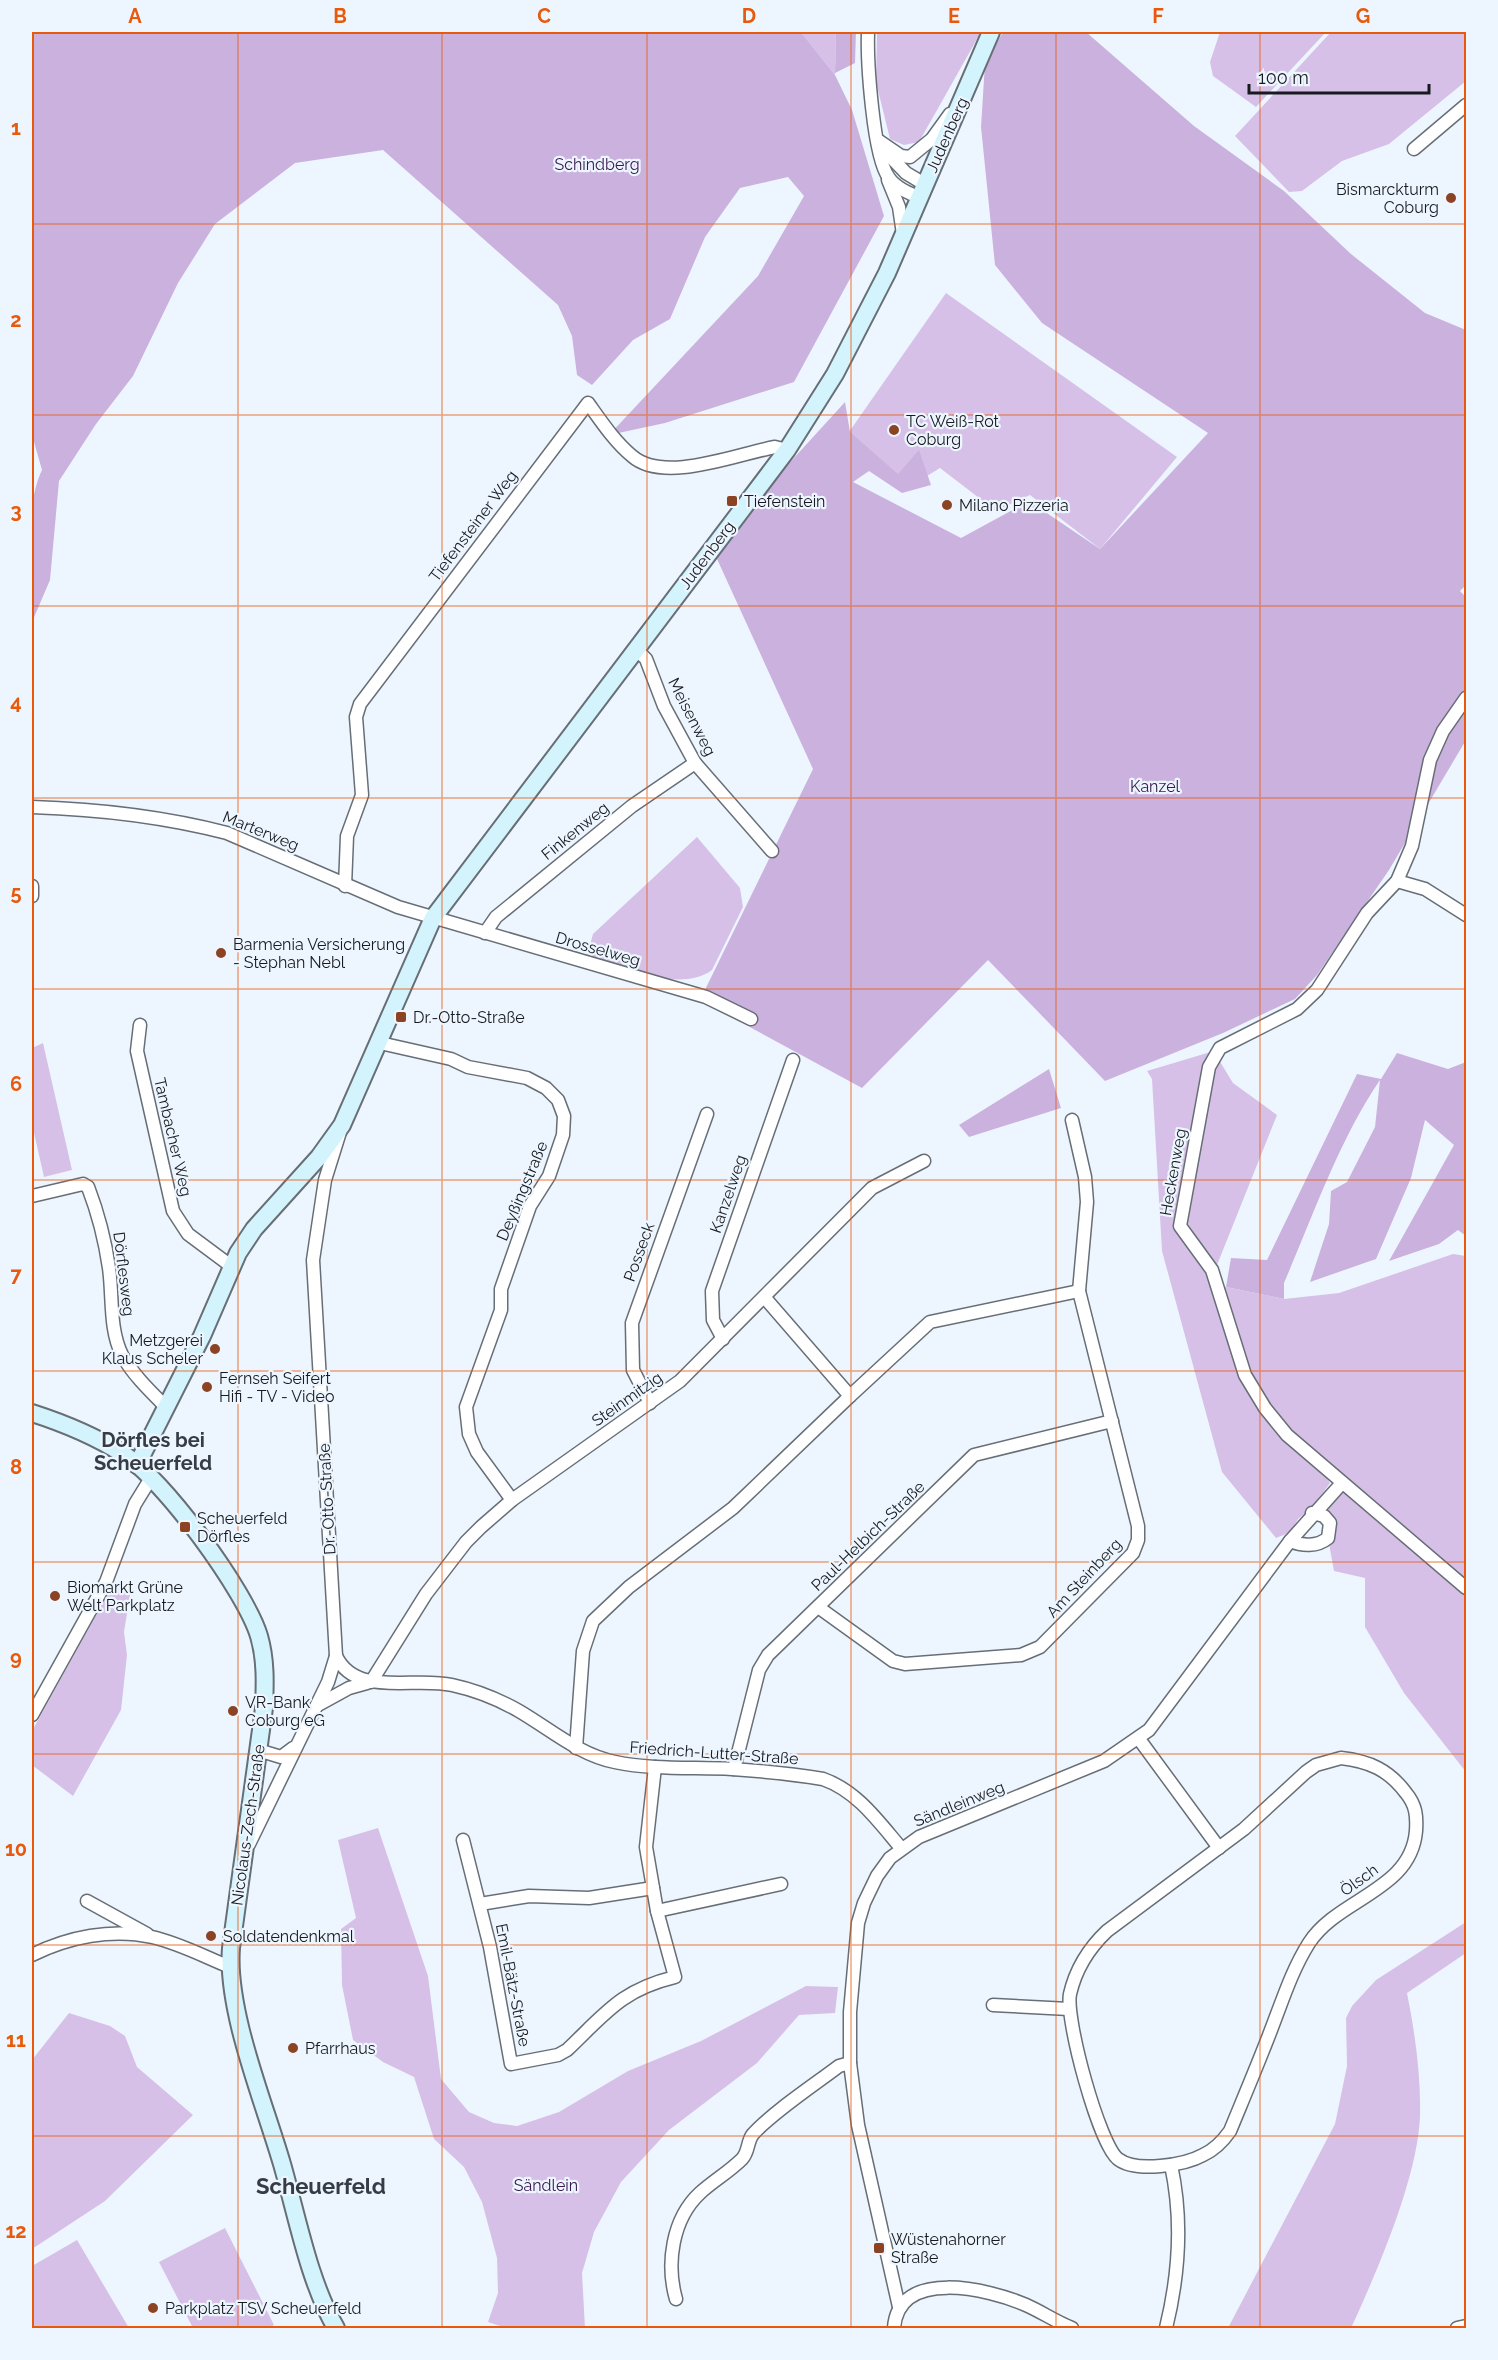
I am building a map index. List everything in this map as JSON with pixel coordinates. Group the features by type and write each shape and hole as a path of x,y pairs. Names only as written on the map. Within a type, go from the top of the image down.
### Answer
{"street":[{"path":"868,32 870,94 883,167 899,207 903,237"},
{"name":"Judenberg","path":"433,918 786,450 835,374 903,237 991,32"},
{"path":"879,141 901,156 910,157 916,154 932,139 965,94"},
{"path":"1414,149 1467,105"},
{"path":"879,141 895,164 922,191"},
{"path":"883,167 897,186 922,191"},
{"name":"Tiefensteiner Weg","path":"345,886 346,836 362,795 356,717 360,704 588,403 632,457 652,467 693,466 775,447 786,450"},
{"name":"Meisenweg","path":"636,649 646,659 664,706 695,763 772,851"},
{"name":"Heckenweg","path":"1467,698 1443,731 1430,760 1412,846 1397,881 1367,913 1317,990 1297,1009 1220,1048 1215,1053 1209,1067 1180,1215 1180,1226 1184,1235 1212,1270 1239,1358 1254,1392 1287,1435 1467,1588"},
{"name":"Finkenweg","path":"485,933 496,917 614,821 695,763"},
{"name":"Marterweg","path":"32,807 200,826 263,846 345,886 433,918"},
{"path":"1397,881 1425,889 1467,915"},
{"path":"32,886 32,896"},
{"name":"Drosselweg","path":"433,918 706,998 751,1019"},
{"name":"Dr.-Otto-Straße","path":"244,1853 328,1682 336,1656 313,1260 326,1177 342,1125 433,918"},
{"name":"Tambacher Weg","path":"140,1025 137,1051 173,1211 188,1234 231,1266"},
{"name":"Deyßingstraße","path":"380,1042 451,1059 468,1066 527,1078 546,1088 558,1100 564,1116 559,1145 549,1176 530,1206 501,1289 501,1310 466,1407 469,1434 477,1452 512,1500"},
{"name":"Kanzelweg","path":"723,1339 713,1320 712,1291 793,1060"},
{"name":"Posseck","path":"650,1403 633,1370 632,1323 707,1114"},
{"name":"Am Steinberg","path":"819,1607 893,1661 905,1664 1021,1655 1040,1647 1133,1553 1138,1540 1138,1526 1079,1291 1087,1202 1085,1177 1072,1120"},
{"name":"Dr.-Otto-Straße","path":"316,1161 342,1125"},
{"path":"137,1465 167,1408 231,1266 255,1229 316,1161"},
{"name":"Dr.-Otto-Straße","path":"316,1161 326,1161 326,1177"},
{"name":"Steinmitzig","path":"371,1682 443,1570 466,1542 512,1500 680,1382 872,1188 924,1161"},
{"name":"Dörflesweg","path":"32,1196 83,1184 88,1187 103,1232 109,1269 113,1325 122,1353 135,1373 167,1408"},
{"path":"576,1748 582,1651 593,1621 629,1587 733,1508 930,1322 1079,1291"},
{"path":"765,1298 850,1396"},
{"name":"Nicolaus-Zech-Straße","path":"32,1413 83,1433 124,1455 137,1465 151,1478 222,1567 252,1615 263,1650 266,1672 230,1967 242,2032 312,2266 336,2328"},
{"name":"Paul-Helbich-Straße","path":"734,1769 759,1670 768,1655 974,1455 1112,1421"},
{"path":"32,1715 106,1582 135,1504 151,1478"},
{"name":"Sändleinweg","path":"899,2307 858,2125 850,2063 849,2012 858,1923 864,1903 877,1876 901,1848 919,1837 1104,1761 1139,1739 1161,1716 1312,1513 1342,1483"},
{"path":"1290,1541 1306,1545 1323,1542 1328,1538 1330,1523 1324,1516 1312,1513"},
{"name":"Friedrich-Lutter-Straße","path":"336,1656 342,1668 354,1677 371,1682 451,1684 484,1694 519,1712 576,1748 615,1762 655,1767 734,1769 809,1777 836,1784 860,1802 901,1848"},
{"name":"Friedrich-Lutter-Straße","path":"316,1706 349,1688 371,1682"},
{"path":"1139,1739 1220,1848"},
{"path":"258,1750 283,1757 297,1743"},
{"name":"Ölsch","path":"1330,1760 1360,1760 1391,1775 1413,1801 1417,1816 1415,1842 1402,1867 1382,1887 1332,1919 1312,1939 1294,1967 1230,2131 1223,2141 1204,2155 1171,2165 1139,2166 1123,2162 1113,2154 1080,2063 1069,2009 1074,1983 1090,1947 1107,1931 1220,1848 1306,1772 1330,1760"},
{"name":"Emil-Bätz-Straße","path":"463,1840 499,1987 511,2064 558,2055 567,2050 624,1996 645,1984 675,1977 657,1911 646,1847 655,1767"},
{"path":"657,1911 781,1884"},
{"name":"Emil-Bätz-Straße","path":"480,1904 529,1896 589,1898 653,1888"},
{"path":"87,1901 153,1937 230,1967"},
{"path":"32,1954 68,1940 97,1935 153,1937"},
{"path":"993,2005 1069,2009"},
{"path":"676,2299 672,2283 674,2242 678,2225 686,2208 700,2193 744,2157 754,2133 839,2066 850,2063"},
{"path":"1166,2328 1178,2268 1178,2225 1171,2165"},
{"path":"894,2328 899,2307 907,2297 928,2290 949,2288 989,2292 1025,2305 1072,2328"},
{"path":"1457,2328 1467,2326"}],"green space":[{"name":"Schindberg","path":"32,32 801,32 835,75 852,110 884,216 794,382 665,423 609,435 758,276 804,196 788,177 740,188 705,237 670,319 633,340 592,385 577,375 572,336 558,305 383,150 295,163 215,224 178,283 133,376 96,424 59,481 50,580 32,622 30,524 36,486 42,470 32,435"},
{"path":"801,32 836,32 835,75"},
{"path":"836,32 856,32 855,63 835,73"},
{"path":"877,32 981,32 919,142 904,145 890,139 876,82"},
{"name":"Kanzel","path":"1003,32 1086,32 1194,126 1284,191 1351,254 1425,313 1466,330 1466,585 1460,591 1466,597 1466,740 1389,870 1317,975 1295,999 1223,1033 1105,1081 988,960 862,1088 700,1000 813,769 712,548 845,402 850,432 898,474 919,450 931,485 902,493 869,471 853,482 961,538 1029,501 1100,549 1208,433 1042,323 995,265 981,127 985,63"},
{"path":"1220,32 1326,32 1256,107 1213,76 1210,62"},
{"path":"1331,32 1466,32 1466,81 1389,144 1342,161 1302,191 1289,192 1235,136"},
{"path":"946,293 1177,457 1100,549 1030,495 996,511 940,468 914,484 849,447 849,432"},
{"path":"697,837 740,888 743,907 712,970 699,977 667,979 650,976 587,956 593,934"},
{"path":"43,1043 72,1170 44,1177 32,1124 32,1048"},
{"path":"1217,1050 1209,1067 1180,1226 1209,1266 1216,1285 1284,1299 1339,1293 1453,1254 1466,1256 1466,1772 1404,1693 1365,1627 1365,1578 1334,1571 1328,1538 1330,1523 1324,1516 1312,1513 1341,1483 1288,1434 1255,1393 1246,1377 1224,1311 1233,1356 1255,1401 1279,1432 1311,1459 1330,1483 1312,1508 1298,1519 1291,1532 1276,1538 1222,1472 1162,1251 1152,1079 1147,1071"},
{"path":"1397,1053 1448,1069 1466,1062 1466,1236 1458,1230 1439,1244 1389,1261 1454,1145 1425,1120 1411,1178 1376,1259 1310,1282 1329,1224 1331,1191 1347,1182 1375,1127 1380,1080 1339,1153 1284,1283 1284,1299 1226,1287 1231,1258 1267,1260 1357,1074 1381,1079"},
{"path":"1219,1060 1233,1083 1277,1115 1215,1270 1186,1220 1210,1083"},
{"path":"1049,1069 1061,1108 969,1137 959,1125"},
{"path":"118,1583 130,1595 124,1632 127,1655 121,1710 73,1796 32,1765 32,1731 113,1585"},
{"name":"Sändlein","path":"378,1828 428,1976 441,2079 469,2112 494,2123 517,2126 559,2112 628,2071 701,2041 806,1986 838,1987 835,2013 799,2015 757,2063 669,2130 621,2182 594,2232 582,2273 585,2328 506,2328 488,2322 498,2293 497,2258 482,2202 464,2167 434,2139 414,2077 383,2062 353,2040 342,1985 341,1929 356,1918 338,1840"},
{"path":"1466,1922 1466,1953 1407,1993 1418,2070 1420,2116 1418,2140 1394,2224 1351,2328 1228,2328 1335,2124 1347,2066 1346,2018 1352,2006 1376,1980"},
{"path":"69,2013 110,2026 125,2036 137,2067 193,2115 105,2201 32,2249 32,2060"},
{"path":"225,2228 274,2325 268,2328 193,2328 159,2262"},
{"path":"77,2240 129,2328 32,2328 32,2266"}],"place":[{"name":"Bismarckturm Coburg","path":"1451,198"},
{"name":"TC Weiß-Rot Coburg","path":"894,430"},
{"name":"Tiefenstein","path":"732,501"},
{"name":"Milano Pizzeria","path":"947,505"},
{"name":"Barmenia Versicherung - Stephan Nebl","path":"221,953"},
{"name":"Dr.-Otto-Straße","path":"401,1017"},
{"name":"Metzgerei Klaus Scheler","path":"215,1349"},
{"name":"Fernseh Seifert Hifi - TV - Video","path":"207,1387"},
{"name":"Scheuerfeld Dörfles","path":"185,1527"},
{"name":"Biomarkt Grüne Welt Parkplatz","path":"55,1596"},
{"name":"VR-Bank Coburg eG","path":"233,1711"},
{"name":"Soldatendenkmal","path":"211,1936"},
{"name":"Pfarrhaus","path":"293,2048"},
{"name":"Wüstenahorner Straße","path":"879,2248"},
{"name":"Parkplatz TSV Scheuerfeld","path":"153,2308"}],"district":[{"name":"Dörfles bei Scheuerfeld","path":"153,1452"},
{"name":"Scheuerfeld","path":"321,2186"}]}
